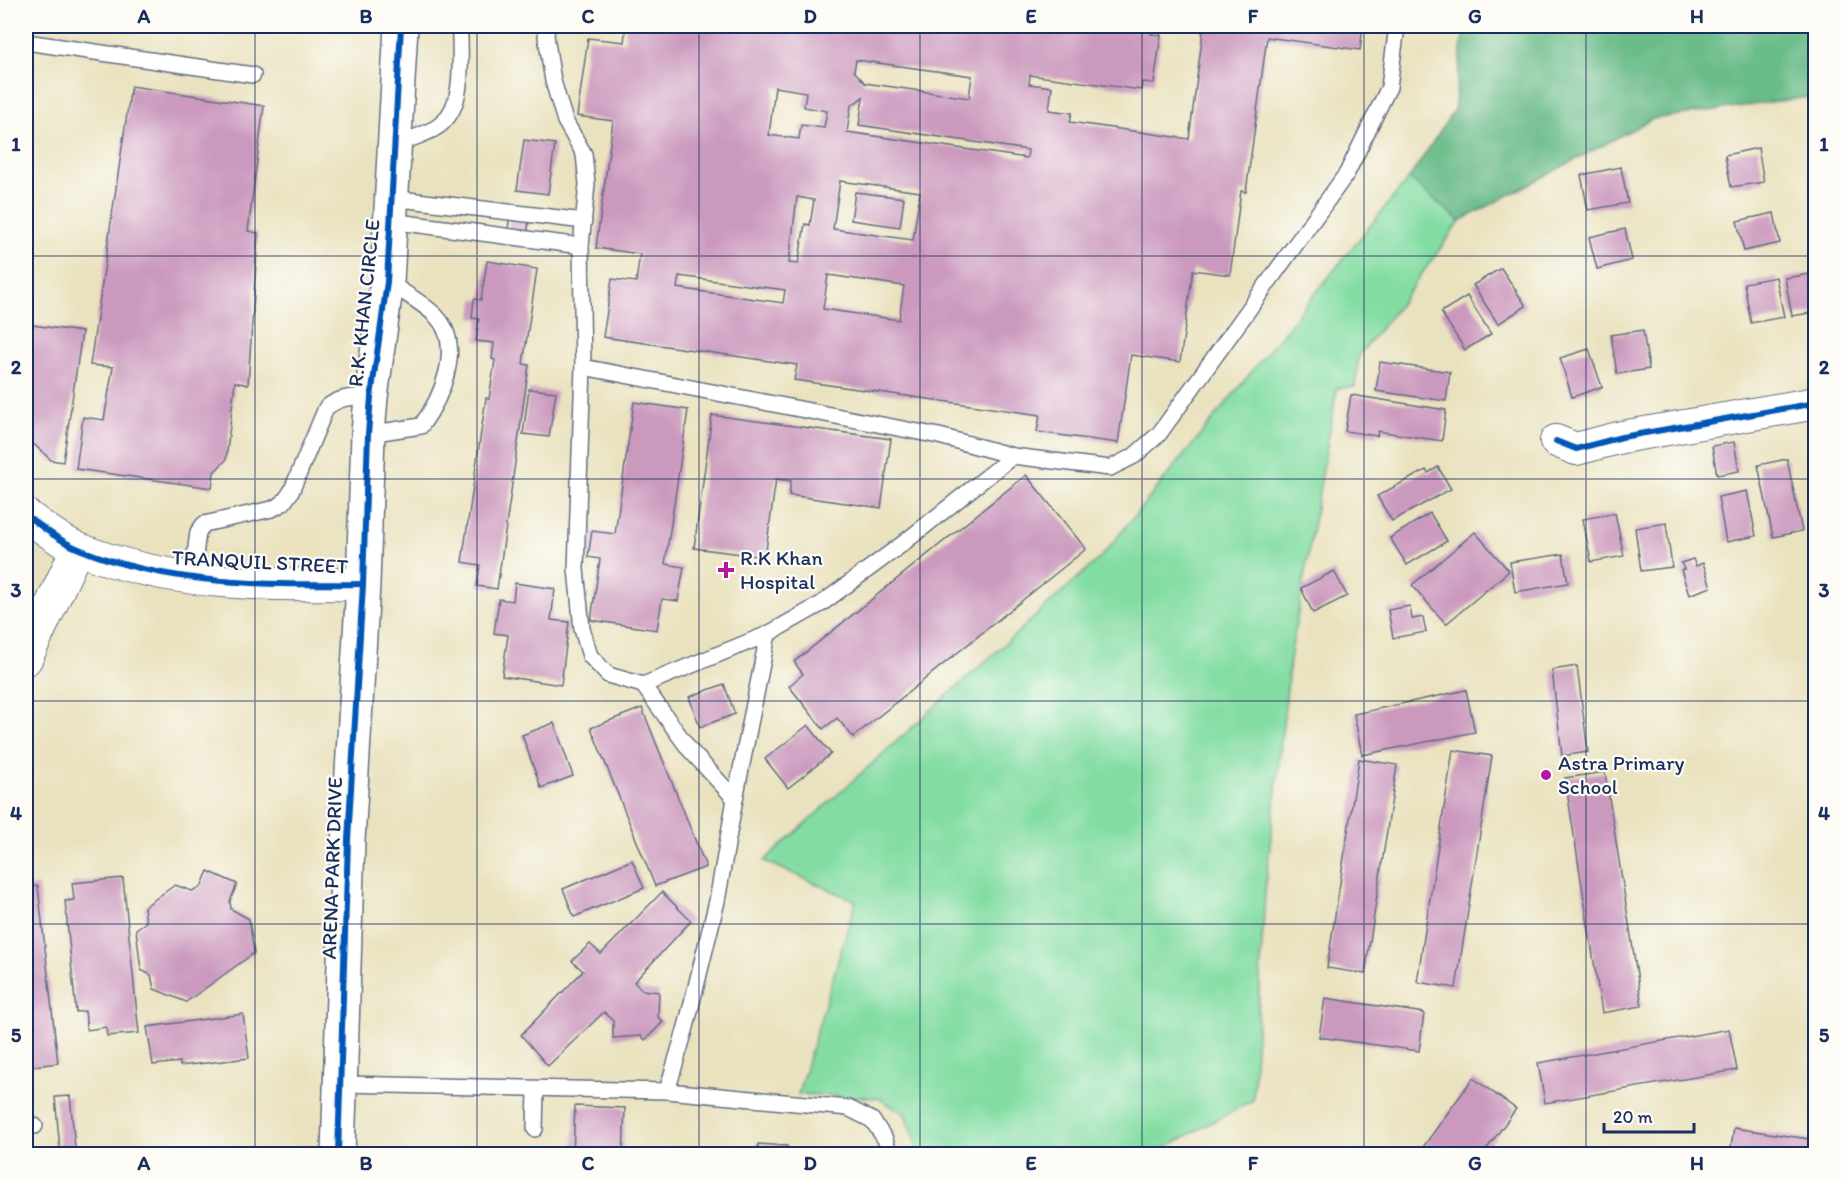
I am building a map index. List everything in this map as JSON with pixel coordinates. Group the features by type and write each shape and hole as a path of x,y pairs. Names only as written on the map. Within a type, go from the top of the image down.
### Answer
{"street":[{"name":"R.K. KHAN CIRCLE","path":"363,584 368,434 387,282 401,26"},
{"path":"1556,441 1576,449 1622,437 1815,403"},
{"name":"TRANQUIL STREET","path":"26,515 77,549 134,568 192,579 311,585 363,584"},
{"path":"26,659 77,549"},
{"name":"ARENA PARK DRIVE","path":"338,1155 348,840 363,584"}],"lane":[{"path":"396,145 436,128 452,112 458,94 460,26"},
{"path":"547,26 546,36 553,81 565,121 584,154 587,184 581,246 583,367 576,569 582,629 590,656 608,675 643,685 768,634 821,604 1012,456"},
{"path":"583,367 939,436 1012,456 1110,468 1134,456 1159,434 1347,173 1389,87 1397,26"},
{"path":"26,42 253,75"},
{"path":"391,210 584,221"},
{"path":"391,210 581,246"},
{"path":"368,434 421,426 440,396 447,374 449,350 446,332 437,317 421,303 387,282"},
{"path":"192,579 198,532 204,524 272,509 283,502 291,492 321,415 326,408 334,401 347,397 371,397"},
{"path":"667,1091 686,1027 717,901 768,634"},
{"path":"643,685 689,749 735,799"},
{"path":"341,1084 536,1090 667,1091 848,1108 872,1120 885,1139 890,1155"},
{"path":"535,1129 536,1090"}],"green space":[{"path":"1464,26 1815,26 1815,96 1652,119 1460,221 1409,178 1454,110"},
{"path":"1409,178 1460,221 1397,308 1359,355 1355,387 1337,388 1290,659 1265,892 1253,1100 1153,1154 916,1154 916,1143 905,1114 878,1098 798,1094 856,901 764,861 1102,556"}],"building":[{"path":"626,26 784,26 783,30 798,32 799,26 1152,26 1151,34 1161,35 1154,83 1142,82 1141,90 1030,75 1029,84 1052,87 1049,110 1072,113 1070,122 1189,139 1202,26 1363,26 1360,50 1267,37 1246,192 1241,191 1230,275 1193,270 1180,362 1131,355 1118,443 1037,432 1040,415 794,380 797,365 603,337 612,279 636,282 640,254 596,248 613,121 577,116 588,38 624,42","holes":["856,60 972,76 969,98 865,83 854,71","775,87 806,92 804,107 827,111 824,128 801,125 799,139 769,135","863,97 859,125 1028,150 1027,158 847,132 851,106","840,181 920,192 913,240 833,229","797,197 814,200 810,225 805,224 798,264 789,263","828,275 904,286 899,320 823,309","679,276 785,290 783,303 677,288"]},
{"path":"131,86 264,106 248,231 258,233 248,385 235,382 226,460 214,472 212,488 76,469 83,417 104,420 113,367 90,365"},
{"path":"524,140 555,144 548,194 517,190"},
{"path":"1758,148 1764,182 1731,187 1725,155"},
{"path":"1621,167 1628,203 1588,210 1581,175"},
{"path":"855,192 904,198 900,227 851,220"},
{"path":"1774,213 1780,243 1744,251 1737,221"},
{"path":"509,219 529,221 527,235 508,232"},
{"path":"1625,229 1632,260 1597,269 1589,237"},
{"path":"487,261 537,269 523,364 529,365 497,589 477,586 480,565 462,562 486,398 489,399 495,360 492,359 494,343 476,341 479,319 472,318 474,299 481,300"},
{"path":"1501,268 1526,306 1498,324 1473,285"},
{"path":"1816,273 1816,312 1792,316 1785,278"},
{"path":"1776,277 1784,317 1751,323 1744,283"},
{"path":"1467,296 1491,334 1465,350 1441,312"},
{"path":"26,324 82,332 63,462 51,460 26,437"},
{"path":"1643,330 1649,369 1617,374 1611,335"},
{"path":"1589,349 1602,387 1572,397 1560,358"},
{"path":"1380,362 1450,372 1446,401 1376,391"},
{"path":"529,389 556,392 549,437 523,434"},
{"path":"1351,395 1446,410 1442,441 1378,431 1377,436 1345,431"},
{"path":"634,402 688,410 665,564 684,567 678,601 662,599 657,630 591,620 600,559 588,557 592,531 615,534"},
{"path":"712,415 891,439 881,508 789,495 791,481 776,479 765,557 694,548"},
{"path":"1734,442 1739,471 1717,475 1712,446"},
{"path":"1787,459 1802,531 1773,537 1758,465"},
{"path":"1438,467 1451,489 1392,521 1377,496 1426,470 1428,473"},
{"path":"1026,475 1086,549 853,737 837,718 823,729 789,686 803,674 794,662"},
{"path":"1816,479 1816,511 1814,511 1810,480"},
{"path":"1747,491 1756,536 1726,542 1718,497"},
{"path":"1430,513 1447,541 1407,565 1390,538"},
{"path":"1615,513 1624,556 1591,562 1583,519"},
{"path":"1666,523 1672,567 1641,571 1635,528"},
{"path":"1475,532 1509,571 1446,624 1412,585"},
{"path":"1563,554 1568,583 1515,592 1510,562"},
{"path":"1693,559 1696,566 1703,563 1711,587 1689,595 1681,563"},
{"path":"1334,571 1347,596 1313,613 1301,588"},
{"path":"515,583 555,589 551,620 569,622 561,685 502,676 508,635 494,633 499,599 513,601"},
{"path":"1410,606 1412,619 1423,617 1426,632 1393,638 1388,610"},
{"path":"1577,666 1588,752 1562,756 1552,670"},
{"path":"724,684 735,714 700,727 689,697"},
{"path":"1466,690 1475,732 1362,755 1354,714"},
{"path":"642,708 706,867 655,886 591,728"},
{"path":"554,723 573,776 541,788 522,735"},
{"path":"808,725 831,754 788,788 765,759"},
{"path":"1453,750 1492,756 1456,988 1417,982"},
{"path":"1359,759 1397,765 1365,974 1327,968"},
{"path":"1605,772 1642,1006 1602,1013 1565,778"},
{"path":"632,860 644,888 574,917 563,889"},
{"path":"208,871 237,884 230,901 231,909 249,919 254,953 186,1002 154,989 151,975 141,970 136,929 146,922 144,907 175,885 192,891 201,887"},
{"path":"123,878 139,1033 107,1036 106,1027 87,1030 85,1011 76,1012 65,901 74,900 72,883"},
{"path":"38,886 58,1063 26,1067 26,887"},
{"path":"662,892 691,921 634,982 642,990 659,992 658,1017 663,1022 645,1040 641,1036 613,1038 613,1020 604,1012 548,1066 521,1035 583,971 572,961 590,944 601,954"},
{"path":"1325,998 1424,1013 1419,1051 1319,1037"},
{"path":"243,1014 249,1058 180,1066 180,1062 153,1065 147,1027"},
{"path":"1729,1029 1737,1070 1545,1103 1538,1063"},
{"path":"1473,1078 1516,1109 1483,1154 1418,1154"},
{"path":"70,1096 75,1148 60,1149 55,1097"},
{"path":"575,1106 625,1108 623,1154 573,1154"},
{"path":"1734,1128 1816,1140 1816,1154 1730,1154"},
{"path":"758,1144 787,1146 787,1154 757,1154"}],"cycle path":[{"path":"338,1154 348,840 363,584 368,434 387,282 401,26"},
{"path":"1556,441 1576,449 1622,437 1816,403"},
{"path":"26,515 72,546 113,561 148,570 219,581 363,584"}],"place":[{"name":"R.K Khan Hospital","path":"726,570"},
{"name":"Astra Primary School","path":"1546,775"}]}
